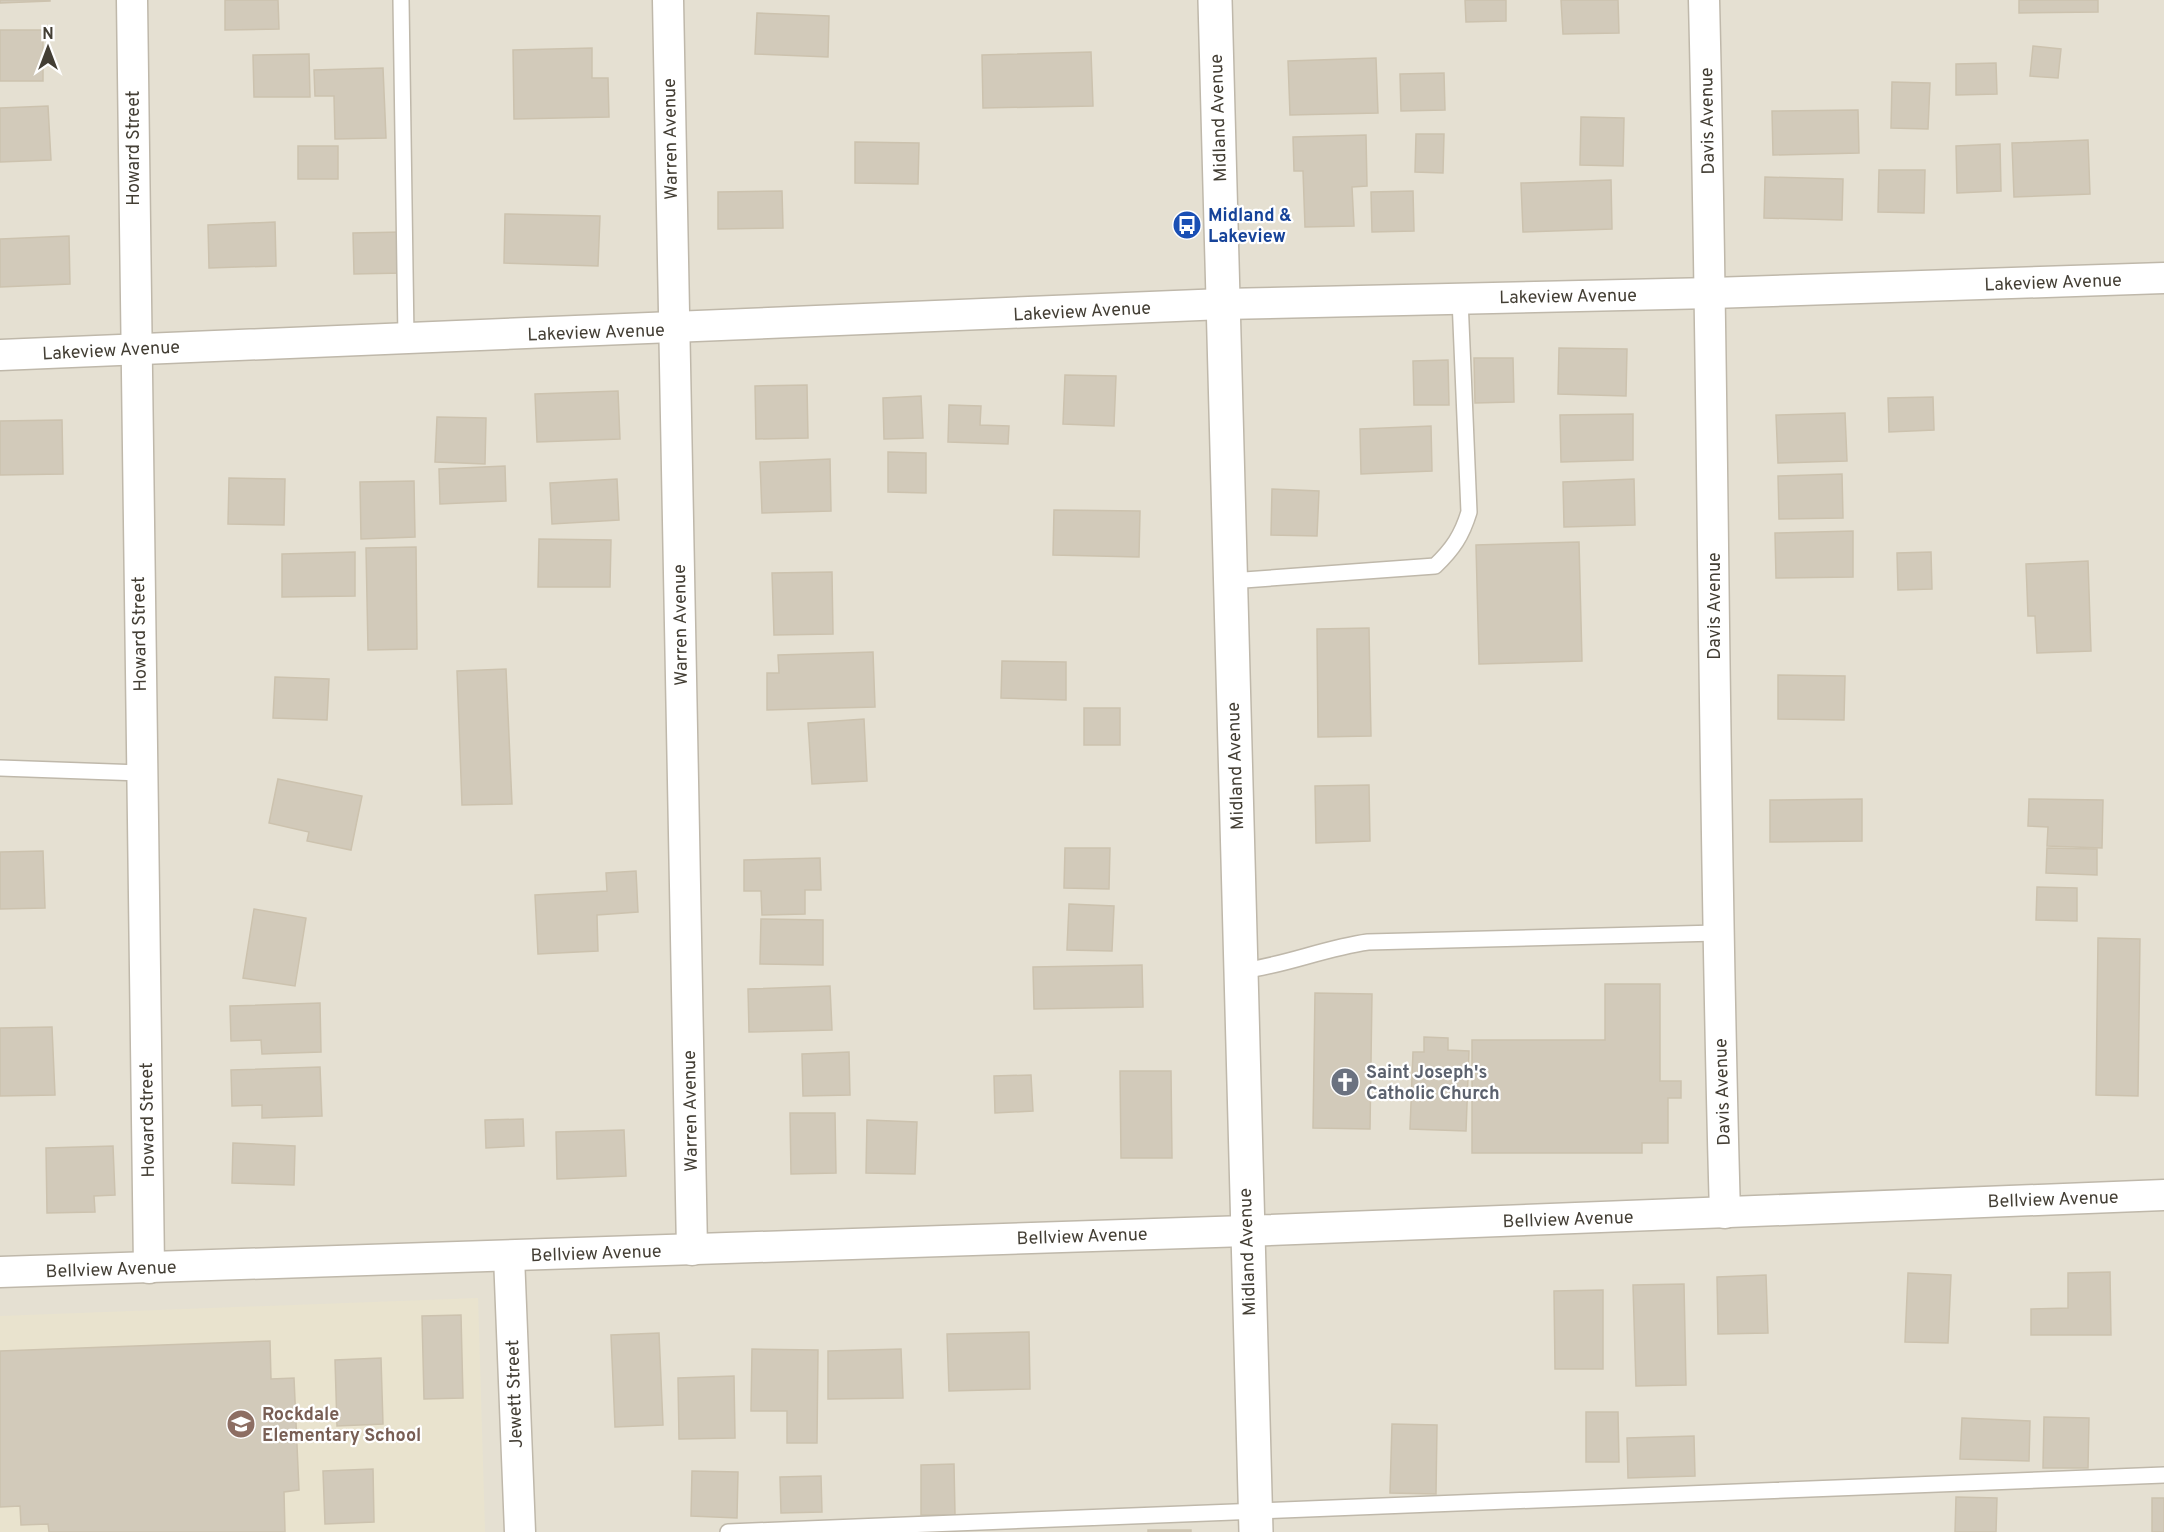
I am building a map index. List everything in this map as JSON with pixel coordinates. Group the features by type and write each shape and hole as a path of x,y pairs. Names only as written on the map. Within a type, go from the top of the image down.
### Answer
{"street":[{"name":"Howard Street","path":"132,0 149,1268"},
{"name":"Warren Avenue","path":"668,0 692,1250"},
{"name":"Midland Avenue","path":"1215,0 1255,1521"},
{"name":"Davis Avenue","path":"1704,0 1712,293 1717,933 1725,1213"},
{"name":"Lakeview Avenue","path":"0,355 674,329 1223,304 1712,293 2164,278"},
{"name":"Bellview Avenue","path":"0,1272 1246,1231 2164,1195"},
{"name":"Jewett Street","path":"509,1256 520,1532"}],"lane":[{"path":"401,0 406,339"},
{"path":"1230,581 1435,566 1448,554 1462,535 1469,512 1460,299"},
{"path":"0,768 141,773"},
{"path":"1240,971 1270,968 1314,952 1368,942 1717,933"},
{"path":"728,1532 1255,1521 2164,1475"}],"shaded area":[{"path":"0,0 2164,0 2164,1532 0,1532"},
{"name":"Rockdale Elementary School","path":"478,1298 485,1532 0,1532 0,1316"}],"building":[{"path":"0,0 50,0 50,1 0,3"},
{"path":"225,0 278,0 279,29 225,30"},
{"path":"1465,0 1506,0 1506,21 1466,22"},
{"path":"1561,0 1618,0 1619,33 1563,34"},
{"path":"2019,0 2098,0 2098,12 2019,13"},
{"path":"757,13 829,16 828,57 755,54"},
{"path":"0,30 43,30 43,81 0,81"},
{"path":"2033,46 2061,49 2058,78 2030,76"},
{"path":"592,48 592,78 608,78 609,117 514,119 513,50"},
{"path":"1091,52 1093,106 983,108 982,55"},
{"path":"309,54 310,97 254,97 253,55"},
{"path":"1376,58 1378,113 1290,115 1288,61"},
{"path":"1996,63 1997,94 1956,95 1956,64"},
{"path":"383,68 386,138 335,139 334,96 315,96 314,70"},
{"path":"1444,73 1445,110 1401,111 1400,74"},
{"path":"1892,82 1930,83 1928,129 1891,128"},
{"path":"48,106 51,160 0,162 0,108"},
{"path":"1858,110 1859,153 1773,155 1772,111"},
{"path":"1581,117 1624,118 1623,166 1580,165"},
{"path":"1416,134 1444,134 1443,173 1415,172"},
{"path":"1366,135 1367,186 1352,187 1354,226 1305,227 1303,171 1294,171 1293,137"},
{"path":"2088,140 2090,194 2014,197 2012,143"},
{"path":"855,142 919,143 918,184 855,183"},
{"path":"2000,144 2001,191 1957,193 1956,146"},
{"path":"298,146 338,146 338,179 298,179"},
{"path":"1879,170 1925,170 1924,213 1878,212"},
{"path":"1765,177 1843,179 1842,220 1764,218"},
{"path":"1611,180 1612,229 1523,232 1521,183"},
{"path":"782,191 783,228 718,229 718,192"},
{"path":"1413,191 1414,231 1372,232 1371,192"},
{"path":"505,214 600,216 598,266 504,263"},
{"path":"275,222 276,266 209,268 208,225"},
{"path":"402,232 403,273 354,274 353,233"},
{"path":"69,236 70,284 0,287 0,239"},
{"path":"1559,348 1627,349 1626,396 1558,394"},
{"path":"1474,358 1513,358 1514,402 1475,403"},
{"path":"1448,360 1449,405 1414,405 1413,361"},
{"path":"1065,375 1116,376 1114,426 1063,424"},
{"path":"807,385 808,438 756,439 755,386"},
{"path":"618,391 620,439 537,442 535,394"},
{"path":"921,396 923,438 884,439 883,398"},
{"path":"1933,397 1934,430 1889,432 1888,398"},
{"path":"949,405 981,406 980,425 1009,426 1008,444 948,442"},
{"path":"1845,413 1847,461 1778,463 1776,415"},
{"path":"1633,414 1633,460 1561,462 1560,415"},
{"path":"437,417 486,418 485,464 435,462"},
{"path":"62,420 63,474 0,475 0,421"},
{"path":"1431,426 1432,471 1361,474 1360,429"},
{"path":"888,452 926,453 926,493 888,492"},
{"path":"830,459 831,511 762,513 760,462"},
{"path":"505,466 506,501 440,504 439,469"},
{"path":"1842,474 1843,518 1779,519 1778,476"},
{"path":"229,478 285,479 284,525 228,524"},
{"path":"617,479 619,520 552,524 550,483"},
{"path":"1634,479 1635,525 1564,527 1563,482"},
{"path":"414,481 415,537 361,539 360,482"},
{"path":"1272,489 1319,491 1317,536 1271,535"},
{"path":"1054,510 1140,511 1139,557 1053,555"},
{"path":"1853,531 1853,577 1776,578 1775,533"},
{"path":"539,539 611,540 610,587 538,587"},
{"path":"1579,542 1582,661 1479,664 1476,545"},
{"path":"416,547 417,649 368,650 366,548"},
{"path":"355,552 355,596 282,597 282,554"},
{"path":"1931,552 1932,589 1898,590 1897,553"},
{"path":"2088,561 2091,651 2037,653 2035,616 2028,616 2026,564"},
{"path":"832,572 833,634 774,635 772,573"},
{"path":"1369,628 1371,736 1318,737 1317,629"},
{"path":"873,652 875,707 767,710 767,673 779,673 778,655"},
{"path":"1002,661 1066,662 1066,700 1001,698"},
{"path":"506,669 512,804 462,805 457,671"},
{"path":"1778,675 1845,676 1844,720 1778,719"},
{"path":"275,677 329,679 327,720 273,718"},
{"path":"1084,708 1120,708 1120,745 1084,745"},
{"path":"864,719 867,781 812,784 808,723"},
{"path":"278,779 362,796 351,850 307,841 309,832 269,823"},
{"path":"1369,785 1370,841 1316,843 1315,786"},
{"path":"1862,799 1862,841 1770,842 1770,800"},
{"path":"2029,799 2103,800 2102,848 2047,846 2048,827 2028,826"},
{"path":"1065,848 1110,848 1109,889 1064,888"},
{"path":"2047,848 2097,849 2097,875 2046,873"},
{"path":"43,851 45,908 0,909 0,852"},
{"path":"820,858 821,890 805,890 805,914 762,915 761,891 744,891 744,860"},
{"path":"636,871 638,912 597,915 598,951 538,954 535,895 607,891 606,873"},
{"path":"2037,887 2077,888 2077,921 2036,920"},
{"path":"1069,904 1114,906 1112,951 1067,950"},
{"path":"254,909 306,918 295,986 243,978"},
{"path":"761,919 823,920 823,965 760,964"},
{"path":"2098,938 2140,939 2138,1096 2096,1095"},
{"path":"1142,965 1143,1007 1034,1009 1033,967"},
{"path":"1605,984 1660,984 1660,1081 1681,1081 1681,1098 1668,1098 1668,1143 1642,1143 1642,1153 1472,1153 1472,1040 1605,1040"},
{"path":"830,986 832,1030 749,1032 748,989"},
{"path":"1315,993 1372,994 1370,1129 1313,1128"},
{"path":"320,1003 321,1052 262,1054 261,1040 231,1041 230,1006"},
{"path":"52,1027 55,1095 0,1096 0,1028"},
{"path":"1424,1037 1448,1038 1448,1050 1469,1051 1466,1131 1410,1129 1413,1052 1424,1052"},
{"path":"849,1052 850,1095 803,1096 802,1054"},
{"path":"320,1067 322,1116 262,1118 262,1105 232,1106 231,1070"},
{"path":"1120,1071 1171,1071 1172,1158 1121,1158"},
{"path":"1031,1075 1033,1111 995,1113 994,1076"},
{"path":"790,1113 835,1113 836,1173 791,1174"},
{"path":"523,1119 524,1146 486,1148 485,1120"},
{"path":"867,1120 917,1122 915,1174 866,1173"},
{"path":"624,1130 626,1176 557,1179 556,1132"},
{"path":"233,1143 295,1146 294,1185 232,1183"},
{"path":"113,1146 115,1195 94,1196 95,1212 47,1213 46,1148"},
{"path":"2110,1272 2111,1335 2031,1335 2031,1309 2068,1308 2068,1273"},
{"path":"1908,1273 1951,1275 1948,1343 1905,1342"},
{"path":"1766,1275 1768,1333 1718,1334 1717,1277"},
{"path":"1684,1284 1686,1385 1636,1386 1633,1285"},
{"path":"1603,1290 1603,1369 1555,1369 1554,1291"},
{"path":"461,1315 463,1398 424,1399 422,1316"},
{"path":"1029,1332 1030,1389 949,1391 947,1334"},
{"path":"659,1333 663,1425 615,1427 611,1335"},
{"name":"Rockdale Elementary School","path":"270,1341 271,1379 294,1378 299,1490 284,1492 285,1532 49,1532 48,1524 21,1525 20,1506 0,1507 0,1351"},
{"path":"752,1349 818,1350 817,1443 787,1443 787,1411 751,1411"},
{"path":"901,1349 903,1398 828,1399 828,1351"},
{"path":"381,1358 383,1424 337,1426 335,1360"},
{"path":"734,1376 735,1438 679,1439 678,1378"},
{"path":"1586,1412 1618,1412 1619,1462 1586,1462"},
{"path":"2044,1417 2089,1418 2088,1468 2043,1468"},
{"path":"1962,1418 2030,1421 2029,1461 1960,1459"},
{"path":"1392,1424 1437,1425 1436,1494 1390,1493"},
{"path":"1694,1436 1695,1476 1628,1478 1627,1438"},
{"path":"954,1464 955,1515 921,1515 921,1465"},
{"path":"373,1469 374,1522 325,1524 323,1471"},
{"path":"692,1471 738,1472 737,1518 691,1516"},
{"path":"821,1476 822,1512 781,1513 780,1477"},
{"path":"1956,1497 1997,1498 1996,1532 1955,1532"},
{"path":"2152,1498 2164,1498 2164,1532 2152,1532"},
{"path":"1148,1530 1191,1530 1191,1532 1148,1532"}],"place":[{"name":"Midland & Lakeview","path":"1187,225"},
{"name":"Saint Joseph's Catholic Church","path":"1345,1082"},
{"name":"Rockdale Elementary School","path":"241,1424"}]}
